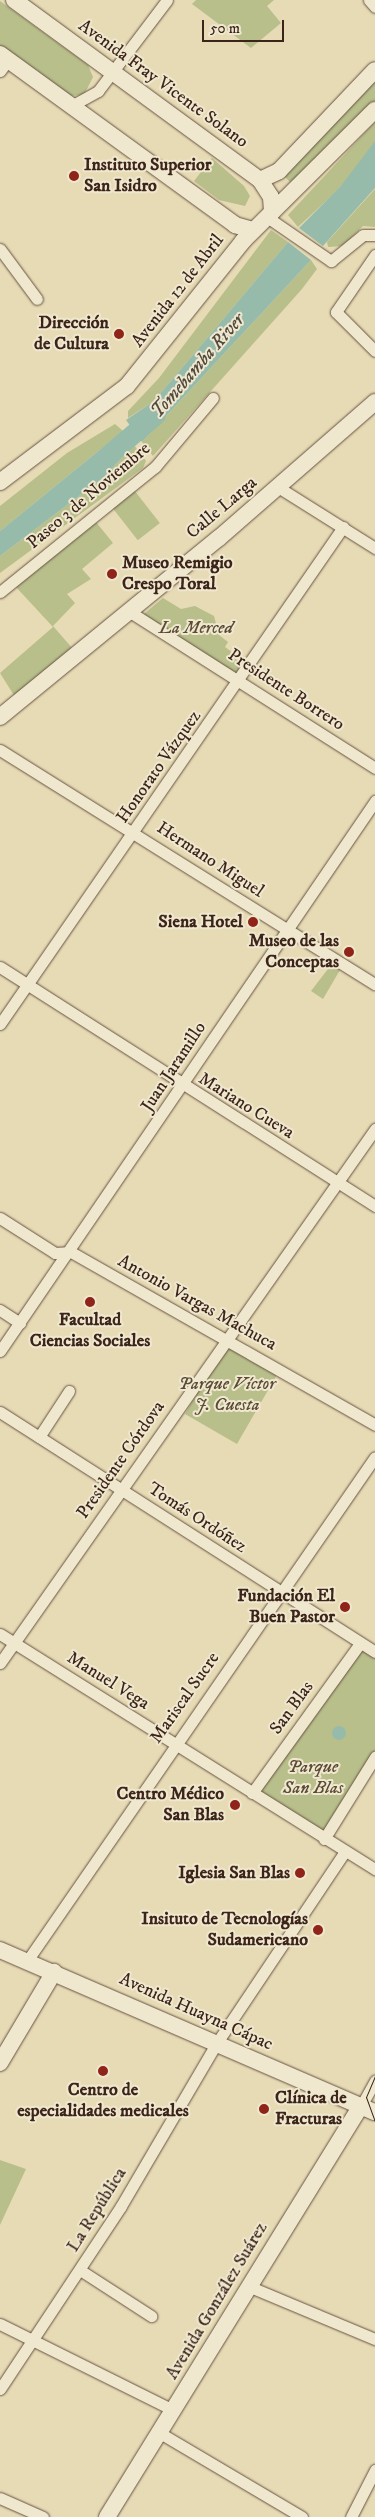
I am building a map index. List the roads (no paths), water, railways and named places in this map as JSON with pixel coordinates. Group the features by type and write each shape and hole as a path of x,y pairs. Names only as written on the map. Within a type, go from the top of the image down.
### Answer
{"main road":[{"name":"Avenida Fray Vicente Solano","path":"14,0 260,180 271,197 270,214"},
{"path":"3,62 71,106 235,225 253,230"},
{"path":"260,180 279,171 375,70"},
{"name":"Avenida 12 de Abril","path":"0,482 127,386 253,230 329,158 375,110"},
{"path":"310,139 329,158"},
{"name":"Calle Larga","path":"0,717 278,487 375,402"},
{"name":"Avenida Huayna Cápac","path":"0,1950 27,1960 368,2109"},
{"path":"0,2063 54,1972"},
{"name":"Avenida González Suárez","path":"107,2517 248,2286 368,2109"}],"street":[{"path":"71,106 98,91 110,70 167,0"},
{"path":"369,0 375,7"},
{"path":"270,214 282,227 328,259 363,235 375,235"},
{"path":"0,249 37,298"},
{"path":"375,255 336,312 375,351"},
{"name":"Paseo 3 de Noviembre","path":"0,592 155,468 213,398"},
{"path":"278,487 375,548"},
{"name":"Honorato Vázquez","path":"0,1024 240,682 343,527"},
{"name":"Presidente Borrero","path":"127,610 375,768"},
{"name":"Hermano Miguel","path":"0,750 46,783 135,832 285,929 375,984"},
{"name":"Juan Jaramillo","path":"0,1351 71,1252 183,1087 285,929 375,801"},
{"name":"Mariano Cueva","path":"0,967 183,1087 375,1206"},
{"name":"Presidente Córdova","path":"0,1663 375,1129"},
{"name":"Antonio Vargas Machuca","path":"0,1218 55,1252 71,1252 375,1425"},
{"path":"0,1310 20,1323"},
{"path":"39,1437 69,1391"},
{"name":"Tomás Ordóñez","path":"0,1412 280,1594 375,1652"},
{"name":"Mariscal Sucre","path":"27,1960 174,1744 375,1457"},
{"name":"Manuel Vega","path":"0,1634 375,1869"},
{"name":"San Blas","path":"252,1793 360,1642"},
{"path":"324,1838 375,1757"},
{"name":"La República","path":"0,2389 80,2270 216,2044 345,1851"},
{"path":"368,2109 375,2081"},
{"path":"80,2270 151,2316"},
{"path":"248,2286 375,2339"},
{"path":"0,2324 34,2339 173,2410"},
{"path":"160,2433 302,2517"},
{"path":"351,2517 375,2470"},
{"path":"0,2498 43,2517"}],"water":[{"path":"375,141 375,188 323,246 299,228 340,187"},
{"path":"288,242 311,260 142,442 126,420 154,401"},
{"path":"123,431 134,445 104,477 0,556 0,531"},
{"path":"336,1726 342,1726 346,1733 342,1740 336,1740 332,1736 332,1730"}],"waterway":[{"name":"Tomebamba River","path":"108,456 156,415"}],"tram line":[{"path":"375,2076 366,2097 375,2122"}],"place":[{"name":"Instituto Superior San Isidro","path":"74,176"},
{"name":"Dirección de Cultura","path":"119,334"},
{"name":"Museo Remigio Crespo Toral","path":"112,574"},
{"name":"Siena Hotel","path":"253,922"},
{"name":"Museo de las Conceptas","path":"349,952"},
{"name":"Facultad Ciencias Sociales","path":"90,1302"},
{"name":"Fundación El Buen Pastor","path":"345,1607"},
{"name":"Centro Médico San Blas","path":"235,1805"},
{"name":"Iglesia San Blas","path":"300,1873"},
{"name":"Insituto de Tecnologías Sudamericano","path":"318,1930"},
{"name":"Centro de especialidades medicales","path":"103,2071"},
{"name":"Clínica de Fracturas","path":"264,2109"}],"park label":[{"name":"La Merced","path":"196,628"},
{"name":"Parque Víctor J. Cuesta","path":"227,1395"},
{"name":"Parque San Blas","path":"313,1778"}]}
